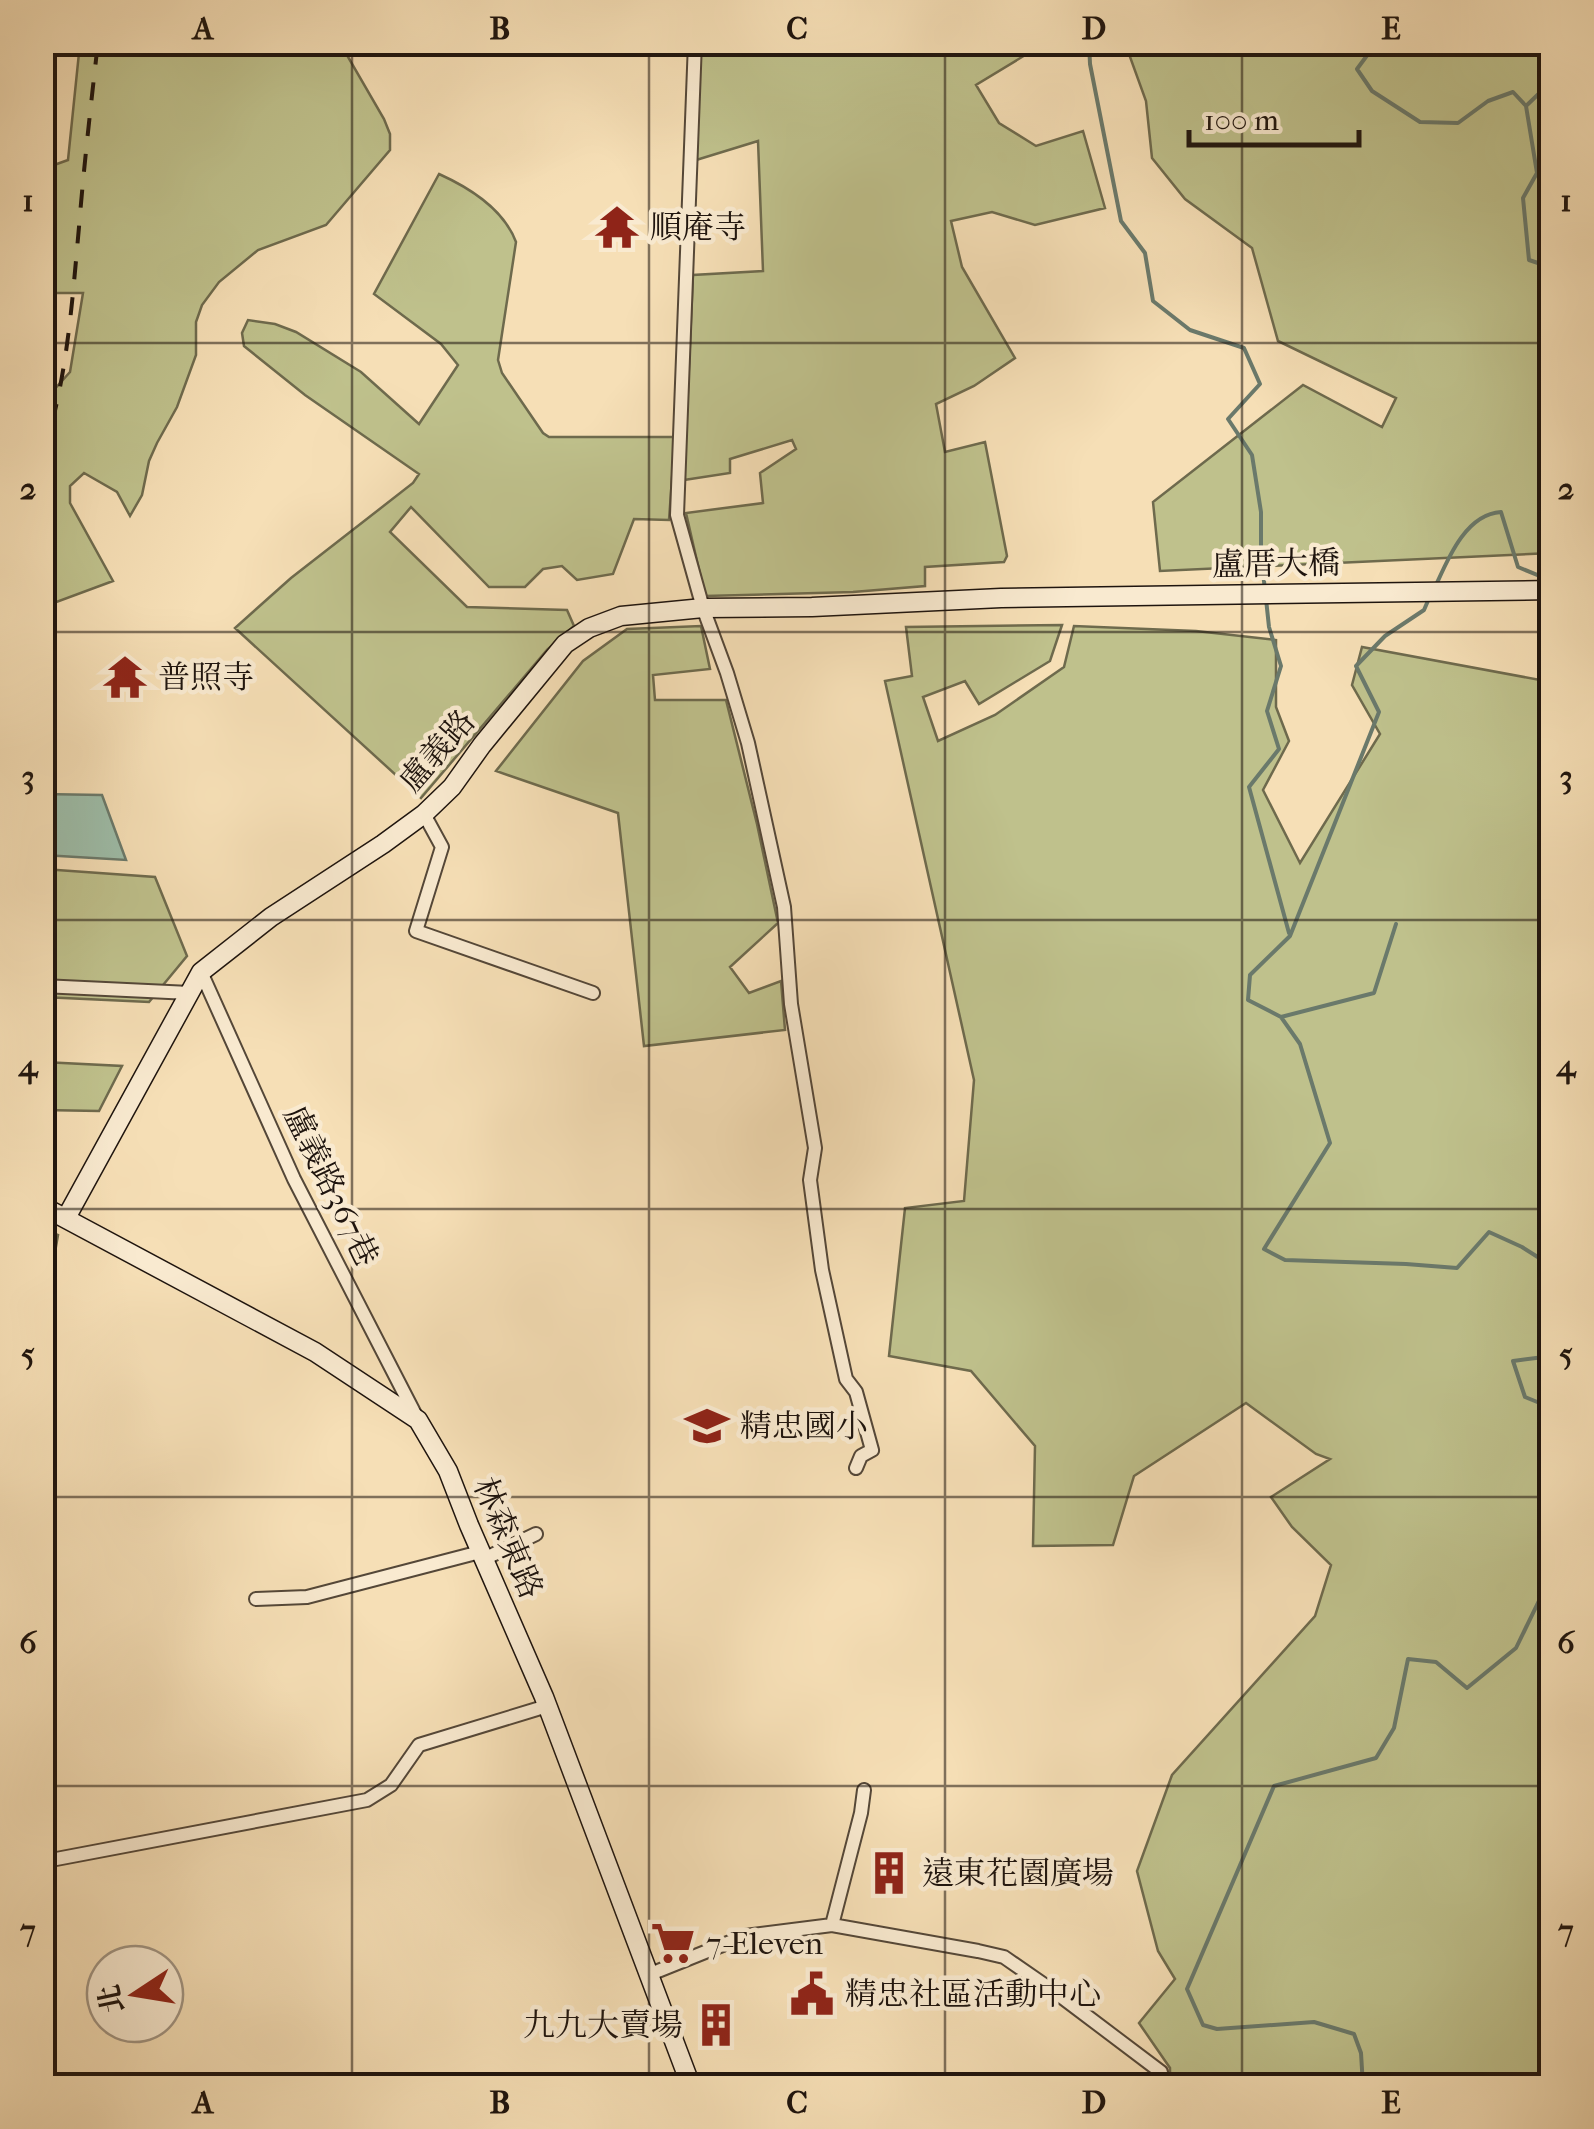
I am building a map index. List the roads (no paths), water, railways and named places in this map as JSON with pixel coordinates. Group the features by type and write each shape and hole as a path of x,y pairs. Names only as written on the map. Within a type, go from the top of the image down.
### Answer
{"street":[{"path":"695,42 678,515 703,608 728,673 748,742 784,907 792,1004 816,1148 810,1180 822,1270 846,1379 856,1392 872,1450 861,1456 856,1468"},
{"name":"盧厝大橋","path":"1001,598 1552,590"},
{"name":"盧義路","path":"66,1218 202,972 271,917 424,814 452,787 566,644 589,628 621,616 703,608 1001,598"},
{"path":"424,814 442,846 416,931 593,993"},
{"name":"盧義路367巷","path":"202,972 294,1179 418,1420"},
{"path":"42,986 190,993"},
{"name":"林森東路","path":"42,1206 316,1352 418,1420 448,1472 547,1706 692,2086"},
{"path":"256,1598 307,1597 482,1556 536,1534"},
{"path":"42,1858 51,1860 368,1800 390,1785 419,1745 547,1706"},
{"path":"832,1925 864,1790"},
{"path":"648,1975 746,1936 832,1925 1004,1957 1161,2072 1160,2086"}],"waterway":[{"path":"1089,42 1121,221 1145,253 1153,301 1190,330 1244,348 1260,384 1228,419 1252,455 1261,512 1265,590"},
{"path":"1377,42 1357,69 1372,91 1420,122 1458,123 1488,101 1513,92 1526,106"},
{"path":"1552,81 1526,106 1537,173 1523,198 1529,260 1552,265"},
{"path":"1437,583 1469,528 1478,520 1501,512 1518,567 1552,581"},
{"path":"1430,596 1424,610 1385,636 1356,666 1379,712 1290,936 1250,975 1248,1000 1281,1017 1300,1044 1330,1143 1264,1249 1285,1260 1457,1268 1489,1232 1552,1266"},
{"path":"1266,599 1269,627 1281,666 1267,711 1279,749 1249,787 1289,933"},
{"path":"1281,1017 1374,993 1396,924"},
{"path":"1552,1356 1513,1361 1525,1397 1552,1408"},
{"path":"1363,2086 1361,2053 1354,2034 1314,2022 1217,2029 1203,2025 1187,1989 1274,1786 1376,1758 1394,1728 1408,1659 1436,1662 1467,1688 1516,1648 1552,1574"}],"railway":[{"path":"42,456 67,343 98,42"}],"place":[{"name":"順庵寺","path":"617,227"},
{"name":"普照寺","path":"125,677"},
{"name":"精忠國小","path":"707,1426"},
{"name":"遠東花園廣場","path":"889,1873"},
{"name":"7-Eleven","path":"673,1943"},
{"name":"精忠社區活動中心","path":"812,1994"},
{"name":"九九大賣場","path":"716,2025"}]}
